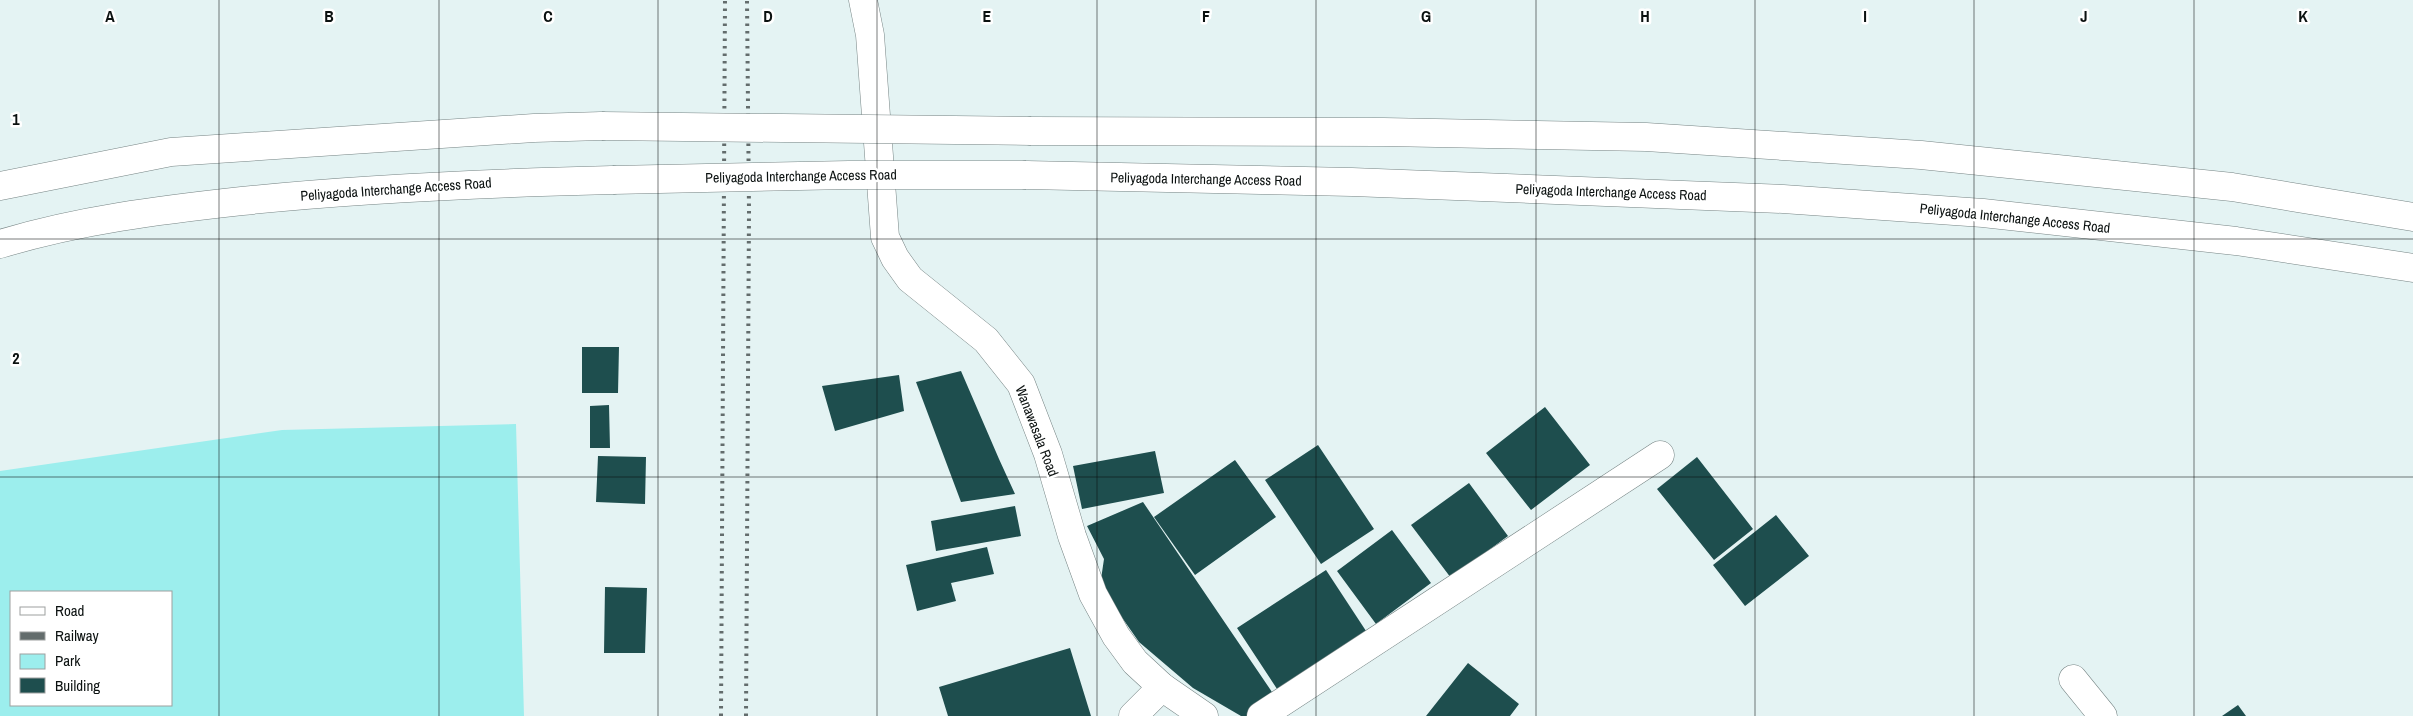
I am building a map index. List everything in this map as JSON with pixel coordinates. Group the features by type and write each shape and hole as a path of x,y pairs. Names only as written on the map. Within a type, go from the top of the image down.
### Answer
{"main road":[{"name":"Wanawasala Road","path":"863,0 870,35 885,237 895,258 910,279 986,340 1021,384 1048,454 1072,536 1093,594 1116,636 1135,662 1162,687 1204,716"},
{"path":"0,186 171,152 534,128 602,126 1031,131 1384,132 1646,137 1941,157 2232,187 2413,217"},
{"name":"Peliyagoda Interchange Access Road","path":"0,244 47,230 146,211 294,195 497,182 839,175 1026,175 1352,182 1782,199 2002,215 2236,241 2413,268"},
{"path":"1261,716 1660,455"},
{"path":"2073,679 2103,716"},
{"path":"1133,716 1162,687"}],"green space":[{"path":"516,424 524,716 0,716 0,471 282,430"}],"building":[{"path":"582,347 619,347 618,393 582,393"},
{"path":"961,371 1015,494 961,502 916,382"},
{"path":"899,375 904,411 835,431 822,386"},
{"path":"609,405 610,448 590,448 590,406"},
{"path":"1545,407 1590,465 1531,510 1486,453"},
{"path":"1318,445 1374,529 1321,564 1265,480"},
{"path":"1155,451 1164,493 1082,509 1073,466"},
{"path":"598,456 646,457 645,504 596,502"},
{"path":"1697,457 1753,529 1714,560 1657,489"},
{"path":"1235,460 1276,517 1195,575 1154,517"},
{"path":"1469,483 1508,536 1451,578 1411,525"},
{"path":"1143,502 1276,698 1251,716 1241,716 1193,688 1139,642 1100,586 1104,559 1087,526"},
{"path":"1015,506 1021,536 936,551 931,521"},
{"path":"1776,515 1809,556 1745,606 1713,565"},
{"path":"1392,530 1431,583 1376,624 1337,571"},
{"path":"987,547 994,574 951,583 956,601 917,611 906,565"},
{"path":"1326,570 1368,634 1279,692 1237,628"},
{"path":"605,587 647,588 645,653 604,653"},
{"path":"1070,648 1091,716 948,716 939,687"},
{"path":"1468,663 1519,704 1510,716 1426,716"},
{"path":"2238,705 2246,716 2222,716"}],"railway":[{"path":"721,716 725,0"},
{"path":"746,716 749,211 747,0"}]}
